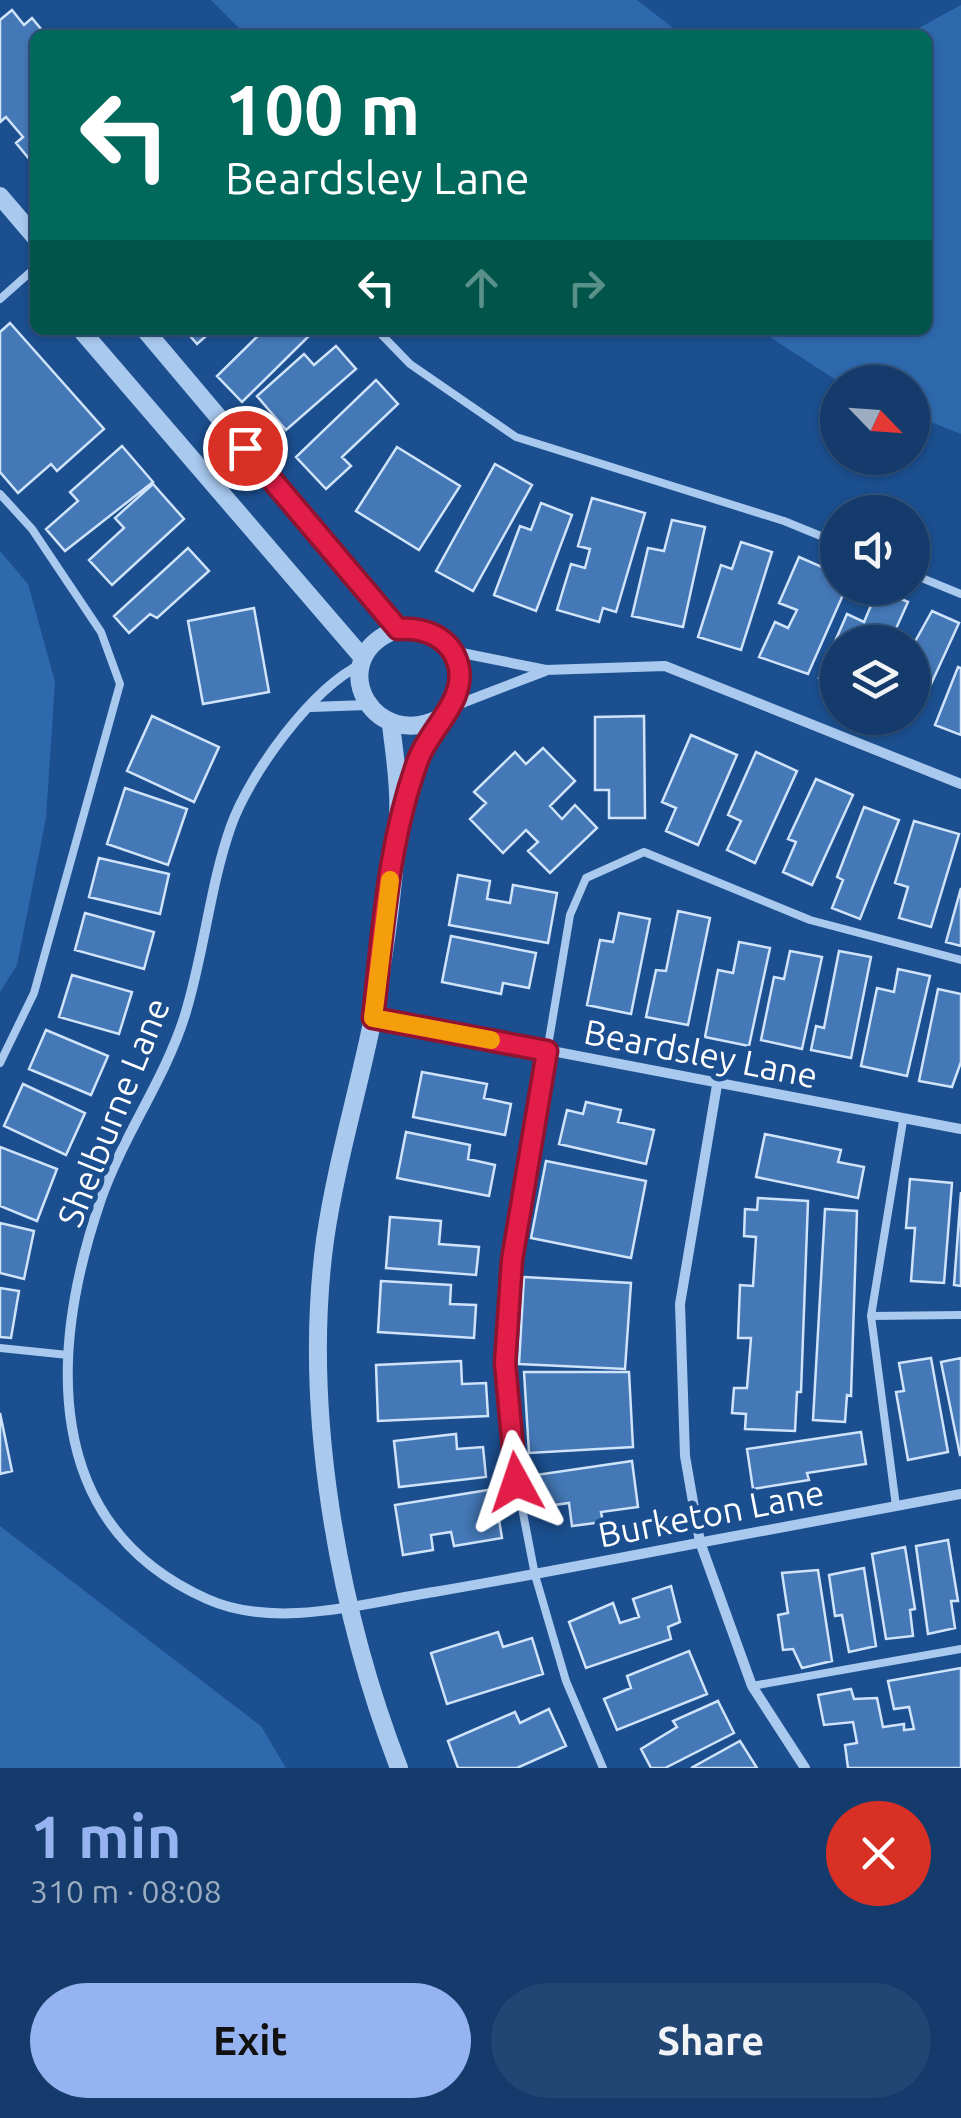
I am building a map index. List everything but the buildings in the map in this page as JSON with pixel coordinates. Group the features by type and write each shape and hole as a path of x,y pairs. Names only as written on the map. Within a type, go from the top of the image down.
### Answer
{"street":[{"path":"0,196 30,231"},
{"path":"85,335 363,661"},
{"path":"149,335 398,629"},
{"path":"546,670 408,728 391,724 367,704 361,690 363,661 372,645 398,629 428,632 452,652 546,670 664,666 961,784"},
{"path":"399,812 423,746 445,713 460,678 452,652"},
{"name":"Shelburne Lane","path":"352,1605 254,1612 211,1601 171,1580 140,1558 108,1524 80,1469 66,1412 68,1356 79,1276 102,1197 184,1019 231,825 285,735 339,675 363,661"},
{"path":"311,707 367,704"},
{"path":"391,724 399,812 373,1018 344,1128 325,1243 318,1328 322,1412 336,1543 371,1696 399,1768"},
{"name":"Beardsley Lane","path":"373,1018 961,1129"},
{"path":"718,1085 680,1304 686,1456 700,1542 752,1686 805,1768"},
{"name":"Burketon Lane","path":"352,1605 535,1575 961,1494"}],"lane":[{"path":"0,299 30,272"},
{"path":"382,335 410,364 516,436 820,536"},
{"path":"0,494 32,529 102,632 120,684 34,993 0,1063"},
{"path":"930,581 961,594"},
{"path":"603,1768 566,1681 535,1575 516,1482 505,1363 512,1260 570,915 586,878 644,852 810,920 961,960"},
{"path":"896,1506 871,1316 903,1121"},
{"path":"871,1316 961,1314"},
{"path":"0,1348 68,1356"},
{"path":"752,1686 961,1649"}],"shaded area":[{"path":"211,0 637,0 676,30 241,30"},
{"path":"961,5 961,434 930,422 930,365 820,365 820,370 767,335 932,335 932,30 915,30"},
{"path":"0,551 28,584 55,682 46,818 17,965 0,992"},
{"path":"0,1526 261,1726 286,1768 0,1768"}],"slow traffic":[{"path":"390,880 373,1018 491,1040"}],"route":[{"path":"245,448 398,629 413,628 442,639 458,664 458,692 423,746 399,812 373,1018 547,1051 512,1260 505,1363 516,1482"}]}
